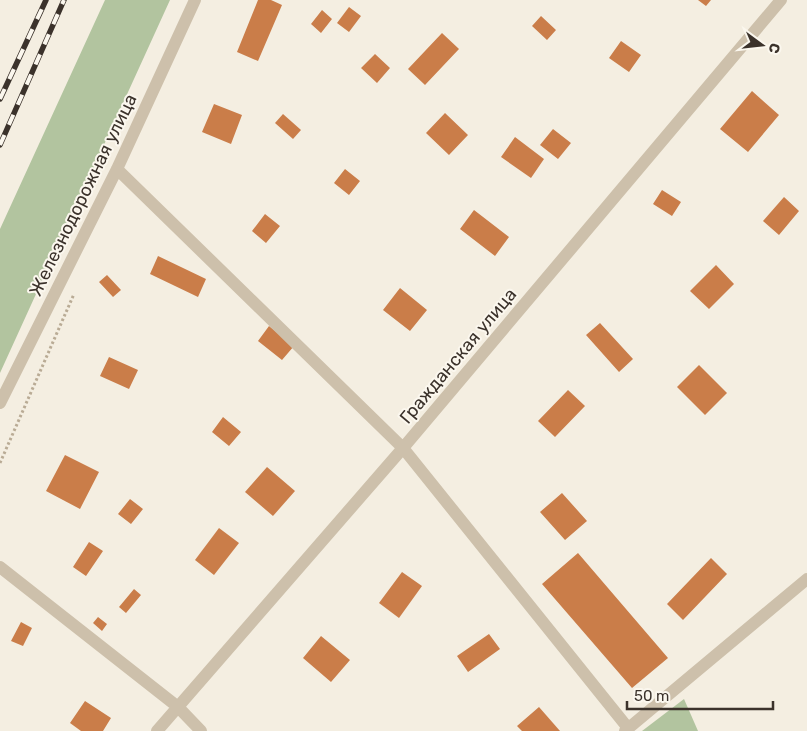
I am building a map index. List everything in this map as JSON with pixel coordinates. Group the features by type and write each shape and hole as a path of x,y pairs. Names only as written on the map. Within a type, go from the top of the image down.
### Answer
{"street":[{"name":"Железнодорожная улица","path":"0,403 117,169 195,0"},
{"name":"Гражданская улица","path":"156,731 403,448 781,0"},
{"path":"117,169 403,448 627,730 807,579"},
{"path":"0,567 178,708 201,731"}],"green space":[{"path":"105,0 170,0 0,373 0,229"},
{"path":"684,699 698,731 642,731"}],"building":[{"path":"258,0 271,0 282,5 258,61 237,52"},
{"path":"698,0 711,0 706,6"},
{"path":"349,7 361,16 349,32 337,23"},
{"path":"322,10 332,19 321,33 311,24"},
{"path":"541,16 556,30 547,40 532,26"},
{"path":"442,33 459,49 425,85 408,69"},
{"path":"621,41 641,55 629,72 609,58"},
{"path":"375,54 390,68 377,83 361,68"},
{"path":"752,91 779,115 748,152 720,129"},
{"path":"214,104 242,115 231,144 202,132"},
{"path":"445,113 468,135 449,155 426,133"},
{"path":"283,114 301,130 293,139 275,123"},
{"path":"553,129 571,143 558,159 540,145"},
{"path":"515,137 544,159 531,178 501,157"},
{"path":"345,169 360,181 349,195 334,183"},
{"path":"662,190 681,202 672,216 653,204"},
{"path":"784,197 799,211 779,235 763,221"},
{"path":"474,210 509,237 495,256 460,229"},
{"path":"265,214 280,226 266,243 252,231"},
{"path":"158,256 206,279 198,297 150,274"},
{"path":"716,265 734,284 709,309 690,291"},
{"path":"107,275 121,290 113,297 99,282"},
{"path":"400,288 427,310 410,331 383,310"},
{"path":"600,323 633,359 619,372 586,335"},
{"path":"269,326 294,346 282,360 258,341"},
{"path":"109,357 138,370 129,389 100,376"},
{"path":"699,365 727,393 705,415 677,387"},
{"path":"568,390 585,406 555,437 538,421"},
{"path":"223,417 241,432 229,446 212,432"},
{"path":"65,455 99,472 80,509 46,491"},
{"path":"267,467 295,491 273,516 245,492"},
{"path":"562,493 587,521 565,540 540,512"},
{"path":"130,499 143,509 131,524 118,514"},
{"path":"219,528 239,543 214,575 195,560"},
{"path":"89,542 103,551 86,576 73,567"},
{"path":"578,553 668,658 632,688 542,584"},
{"path":"711,558 727,574 683,620 667,604"},
{"path":"402,572 422,586 399,618 379,603"},
{"path":"134,589 141,595 126,613 119,607"},
{"path":"98,617 107,624 102,631 93,623"},
{"path":"21,622 32,628 23,646 11,641"},
{"path":"489,634 500,649 468,672 457,656"},
{"path":"321,636 350,660 331,682 303,658"},
{"path":"85,701 111,718 103,731 81,731 70,723"},
{"path":"539,707 560,731 522,731 517,726"}],"railway":[{"path":"0,99 46,0"},
{"path":"0,145 64,0"}]}
